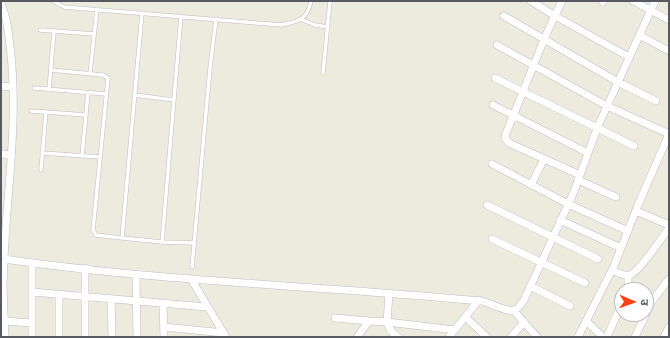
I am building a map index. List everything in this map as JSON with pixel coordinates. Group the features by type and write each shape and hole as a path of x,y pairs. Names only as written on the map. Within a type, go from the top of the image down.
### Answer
{"street":[{"path":"531,1 629,57"},
{"path":"562,1 544,39 505,136 507,140 616,197"},
{"path":"634,1 669,20"},
{"path":"3,262 32,263 191,279 479,300 509,311 514,311 524,300 568,204 597,129 655,1"},
{"path":"1,4 13,87 14,117 12,155 3,242 2,307 4,337"},
{"path":"504,16 618,82 656,101"},
{"path":"639,35 669,51"},
{"path":"497,45 608,106 669,134 612,270 578,337"},
{"path":"494,78 634,146"},
{"path":"1,86 13,87"},
{"path":"493,106 588,153"},
{"path":"1,154 12,155"},
{"path":"531,185 544,159"},
{"path":"492,164 568,204 628,231"},
{"path":"487,205 598,259"},
{"path":"636,211 669,225"},
{"path":"560,220 621,248"},
{"path":"612,270 623,275 628,275 642,264 669,228"},
{"path":"492,239 585,283"},
{"path":"32,263 32,337"},
{"path":"85,268 85,337"},
{"path":"136,274 138,337"},
{"path":"628,275 628,282"},
{"path":"191,279 225,335"},
{"path":"654,298 669,279"},
{"path":"530,286 570,306"},
{"path":"32,292 207,307"},
{"path":"59,294 59,337"},
{"path":"389,294 387,322 391,331 398,337"},
{"path":"112,299 112,337"},
{"path":"449,337 479,300"},
{"path":"163,303 164,337"},
{"path":"514,311 537,337"},
{"path":"465,317 487,337"},
{"path":"335,318 455,330"},
{"path":"357,337 369,321"},
{"path":"586,321 603,337"},
{"path":"607,337 614,321"},
{"path":"511,337 524,322"},
{"path":"635,337 642,322"},
{"path":"3,325 32,323"},
{"path":"164,327 225,335"},
{"path":"664,337 669,327"}],"lane":[{"path":"53,1 64,7 281,25 295,23 309,10 311,1"},
{"path":"323,73 330,1"},
{"path":"90,74 97,9"},
{"path":"122,238 142,13"},
{"path":"162,242 182,16"},
{"path":"300,18 314,25 328,27"},
{"path":"192,267 210,68 216,19"},
{"path":"40,30 94,34"},
{"path":"49,90 54,31"},
{"path":"51,70 106,76 108,78 93,233 101,236 162,242 194,243"},
{"path":"34,88 106,94"},
{"path":"82,156 88,93"},
{"path":"134,95 174,100"},
{"path":"31,111 86,116"},
{"path":"41,170 46,112"},
{"path":"42,153 100,157"}]}
